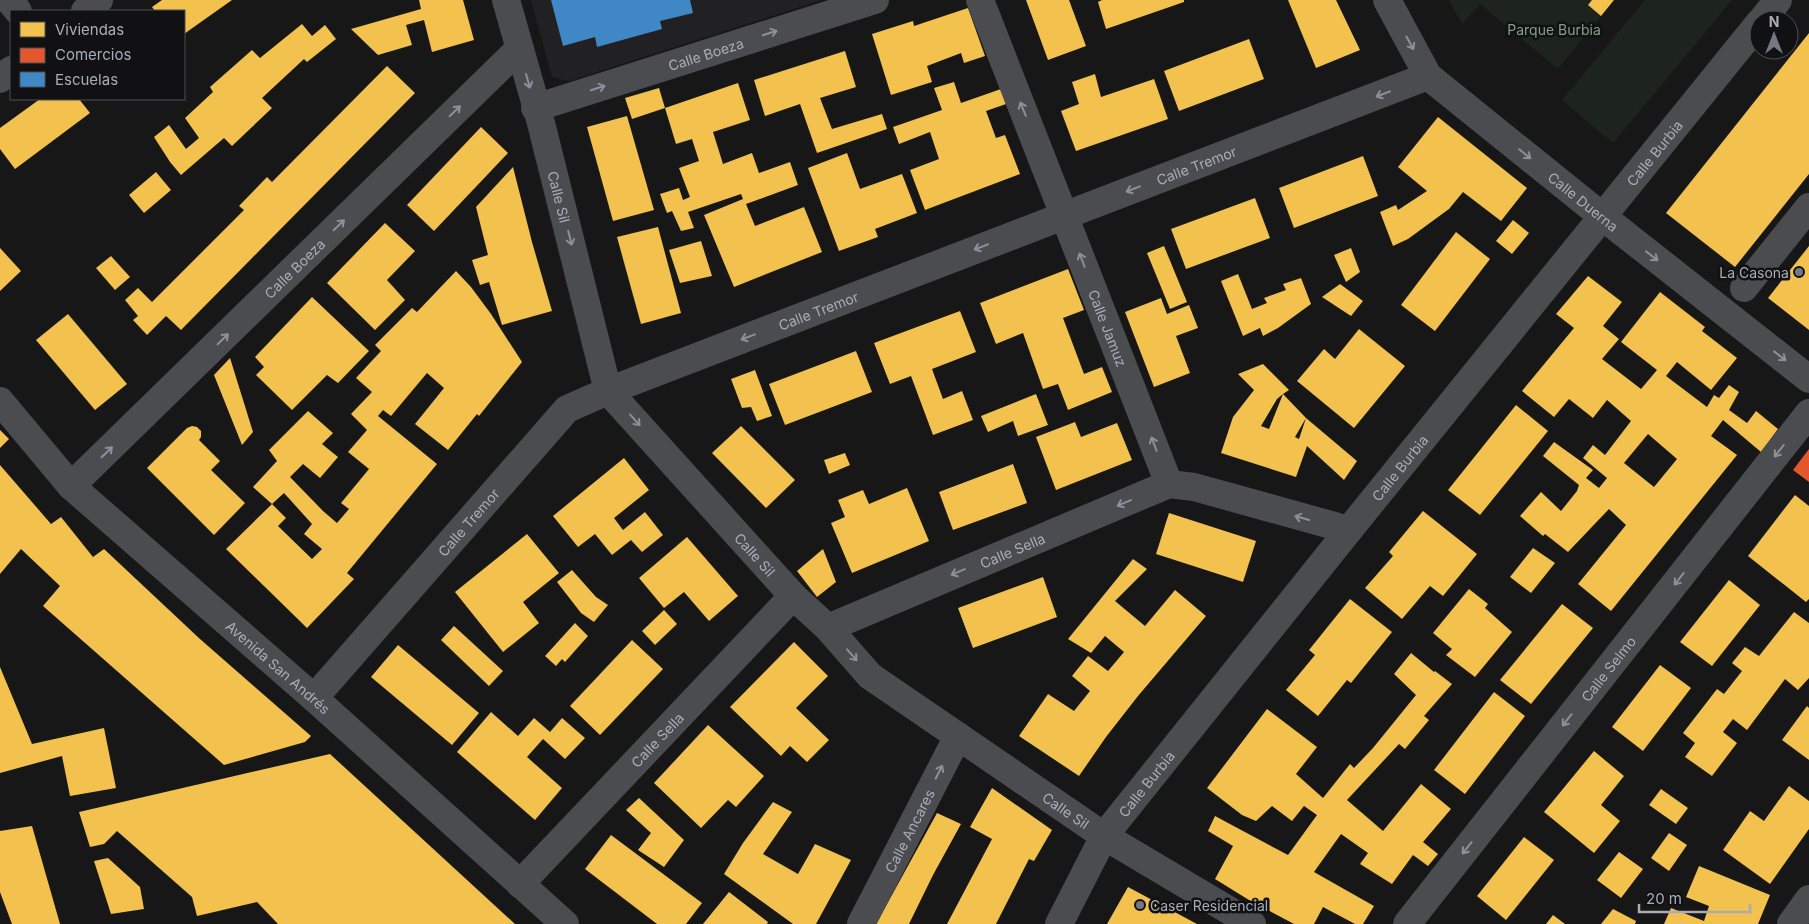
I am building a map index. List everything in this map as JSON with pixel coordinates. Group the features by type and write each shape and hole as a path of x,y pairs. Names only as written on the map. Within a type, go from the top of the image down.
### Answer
{"street":[{"path":"9,0 17,10"},
{"path":"85,10 99,0"},
{"name":"Calle Sil","path":"506,0 543,132 608,391 793,596 828,628 870,676 1104,836 1252,924"},
{"name":"Calle Boeza","path":"535,108 875,0"},
{"name":"Calle Jamuz","path":"980,0 1169,484"},
{"name":"Calle Duerna","path":"1387,0 1428,76 1809,379"},
{"path":"1770,10 1778,0"},
{"name":"Calle Burbia","path":"1059,924 1104,836 1749,35"},
{"name":"Calle Boeza","path":"72,486 519,49"},
{"path":"0,79 10,71"},
{"name":"Calle Tremor","path":"314,698 566,409 608,391 1428,76"},
{"path":"1744,288 1809,207"},
{"name":"Avenida San Andrés","path":"0,402 72,486 314,698 565,924"},
{"name":"Calle Selmo","path":"1407,924 1809,413"},
{"path":"1169,484 1194,487 1349,530"},
{"name":"Calle Sella","path":"828,628 1169,484"},
{"name":"Calle Sella","path":"520,884 793,596"},
{"name":"Calle Ancares","path":"860,924 958,736"},
{"path":"1791,924 1809,899"}],"shaded area":[{"path":"531,0 822,0 569,81 552,77"}],"green space":[{"name":"Parque Burbia","path":"1449,0 1614,0 1558,69 1480,4 1462,24"},
{"path":"1645,0 1732,0 1613,143 1562,100"}],"building: Viviendas":[{"path":"162,0 232,0 185,33 185,10 154,10 152,7"},
{"path":"419,0 463,0 474,40 432,52 424,20 406,25 412,45 378,55 351,29 421,9"},
{"path":"1026,0 1069,0 1086,46 1048,60"},
{"path":"1102,0 1184,0 1184,2 1106,29 1098,2"},
{"path":"1288,0 1336,0 1360,50 1316,68"},
{"path":"1592,0 1614,0 1601,16 1588,5"},
{"path":"968,8 985,56 964,63 961,53 927,66 932,82 891,95 872,34 913,21 914,26"},
{"path":"302,24 312,36 325,25 336,39 307,62 304,59 262,98 272,108 232,146 224,138 181,175 154,137 169,125 186,149 199,138 185,118 213,92 210,87 252,50 260,58"},
{"path":"1809,33 1809,174 1735,267 1666,213 1788,60 1799,60 1799,46"},
{"path":"1249,39 1264,79 1179,111 1164,71"},
{"path":"845,51 856,87 820,98 832,129 882,114 887,129 817,153 800,104 765,116 754,80"},
{"path":"387,66 415,93 181,330 166,316 147,335 133,320 138,316 125,300 138,288 152,302 244,210 239,206 267,177 272,182"},
{"path":"1095,74 1101,97 1154,79 1168,119 1076,151 1061,111 1079,104 1072,82"},
{"path":"954,82 961,103 1001,89 1006,104 986,111 996,138 1005,135 1020,174 925,210 910,170 939,159 930,132 899,144 893,127 942,110 934,88"},
{"path":"738,83 750,120 713,132 723,164 752,153 759,173 790,162 798,185 746,204 755,226 804,207 822,252 734,287 704,215 743,199 741,194 688,212 694,228 681,231 672,211 667,213 660,194 679,188 683,200 690,197 679,168 699,161 692,139 676,144 665,108"},
{"path":"659,88 665,108 632,119 625,98"},
{"path":"39,100 80,100 90,113 15,169 0,149 0,128"},
{"path":"627,116 654,210 613,221 587,127"},
{"path":"1438,117 1527,188 1501,221 1463,192 1449,209 1408,239 1393,246 1380,212 1396,205 1398,210 1427,191 1398,167"},
{"path":"481,127 508,153 434,231 407,205"},
{"path":"847,153 860,189 902,174 917,213 875,229 878,237 839,251 808,168"},
{"path":"1363,156 1378,196 1294,228 1279,188"},
{"path":"513,167 552,311 502,325 489,282 480,285 472,260 488,255 476,207"},
{"path":"156,172 171,190 144,213 129,195"},
{"path":"1255,198 1270,238 1186,269 1171,229"},
{"path":"1513,220 1529,233 1512,254 1496,241"},
{"path":"385,223 415,251 387,280 405,300 375,330 327,283"},
{"path":"658,227 681,313 641,324 617,237"},
{"path":"1456,232 1490,259 1435,331 1401,305"},
{"path":"701,241 712,276 680,283 669,250"},
{"path":"1164,246 1187,302 1170,309 1147,253"},
{"name":"La Casona","path":"1809,246 1809,330 1768,298"},
{"path":"0,248 21,271 0,291"},
{"path":"1351,248 1360,272 1346,282 1334,255"},
{"path":"111,256 130,277 115,290 96,268"},
{"path":"1068,269 1084,310 1063,318 1084,374 1102,367 1112,392 1068,410 1058,384 1043,389 1023,333 996,344 980,303"},
{"path":"456,271 471,287 491,314 522,362 479,416 477,414 448,450 415,424 444,388 427,373 391,416 383,410 378,416 437,464 347,573 354,579 307,628 226,549 272,504 253,487 277,461 269,450 308,411 333,433 322,444 338,457 320,478 303,464 290,477 337,523 349,509 341,503 369,469 348,452 367,430 351,414 372,392 356,378 381,351 375,345 412,308 417,312","holes":["284,493 312,524 304,534 322,549 312,559 278,526 286,518 272,504"]},
{"path":"1238,274 1252,309 1267,303 1264,298 1286,290 1283,284 1301,278 1311,304 1278,328 1263,336 1260,328 1243,336 1221,281"},
{"path":"1588,276 1622,302 1603,326 1619,339 1602,359 1641,389 1657,370 1621,342 1660,292 1705,327 1702,331 1737,358 1711,390 1677,362 1666,376 1707,407 1714,395 1719,398 1729,385 1739,392 1729,410 1747,423 1756,411 1778,429 1761,452 1723,420 1711,436 1737,455 1611,611 1578,584 1626,525 1609,509 1568,552 1545,534 1543,536 1520,516 1541,492 1561,511 1577,491 1579,485 1543,456 1554,442 1593,470 1586,478 1599,488 1607,478 1583,458 1593,445 1605,455 1631,421 1607,400 1593,418 1569,399 1554,417 1522,391 1574,328 1556,314","holes":["1648,434 1677,459 1654,487 1624,463"]},
{"path":"1340,284 1363,301 1351,316 1322,297"},
{"path":"312,297 369,351 338,383 327,375 292,410 256,375 264,367 255,357"},
{"path":"1161,298 1167,314 1189,305 1198,328 1176,336 1190,373 1154,387 1125,312"},
{"path":"960,311 976,352 932,369 943,399 962,391 973,420 933,435 911,376 890,384 874,343"},
{"path":"68,314 127,384 95,410 36,340"},
{"path":"1359,329 1405,366 1354,428 1297,381 1324,349 1335,359"},
{"path":"856,351 872,392 785,425 769,384"},
{"path":"230,358 253,432 242,445 214,375"},
{"path":"1263,364 1289,390 1283,394 1306,418 1357,461 1344,480 1307,446 1296,477 1221,453 1233,417 1254,390 1238,374","holes":["1283,394 1269,429 1261,426 1277,399","1306,418 1299,439 1295,437"]},
{"path":"755,370 772,416 757,421 751,407 742,408 731,379"},
{"path":"1036,394 1048,425 1018,436 1013,421 988,432 981,416"},
{"path":"1516,405 1548,431 1480,515 1448,490"},
{"path":"1075,422 1081,437 1117,423 1132,460 1056,490 1036,437"},
{"path":"741,426 795,480 766,508 712,453"},
{"path":"197,427 201,431 199,440 220,461 211,470 245,503 214,535 147,468 187,428"},
{"path":"0,430 9,439 0,448"},
{"path":"845,453 850,465 829,474 824,460"},
{"path":"624,458 649,490 614,518 623,530 645,512 663,535 642,552 631,540 612,555 595,534 578,547 553,516"},
{"path":"1013,464 1027,503 953,530 939,492"},
{"path":"0,465 51,524 61,517 93,557 104,549 200,639 311,736 305,742 224,765 43,606 60,586 21,549 0,574"},
{"path":"907,488 929,541 852,573 831,523 845,517 838,500 863,490 869,504"},
{"path":"1795,495 1809,506 1809,599 1806,602 1748,556"},
{"path":"1423,511 1477,554 1443,596 1430,586 1402,619 1365,588 1393,556 1389,552"},
{"path":"1169,513 1256,541 1243,582 1156,554"},
{"path":"527,534 559,573 523,602 539,623 503,652 455,592"},
{"path":"687,537 738,596 709,621 684,592 664,608 639,578"},
{"path":"1533,548 1555,563 1531,593 1510,577"},
{"path":"823,549 836,582 817,597 797,571"},
{"path":"1133,559 1147,569 1115,601 1145,626 1175,590 1206,616 1138,696 1079,776 1019,736 1048,694 1074,711 1090,691 1072,676 1088,656 1108,671 1124,652 1105,636 1091,653 1068,639"},
{"path":"572,570 596,597 608,605 594,622 581,613 557,582"},
{"path":"1043,577 1057,617 973,648 958,608"},
{"path":"1729,580 1760,605 1712,666 1680,642"},
{"path":"1469,589 1488,604 1485,608 1512,632 1475,677 1446,655 1452,649 1433,633"},
{"path":"1350,599 1392,632 1351,683 1347,680 1318,716 1286,690 1315,655 1309,650"},
{"path":"1562,604 1593,628 1531,704 1500,680"},
{"path":"664,610 677,624 655,645 642,631"},
{"path":"1794,612 1809,623 1809,678 1798,690 1785,679 1747,730 1733,719 1723,732 1737,743 1712,776 1685,757 1695,743 1683,733 1717,689 1724,694 1742,671 1732,663 1745,647 1759,656"},
{"path":"575,623 588,636 565,662 562,659 556,666 545,656"},
{"path":"454,626 503,671 489,686 441,640"},
{"path":"632,640 663,669 600,735 570,706"},
{"path":"794,642 828,676 796,708 829,740 807,762 790,746 781,756 730,707"},
{"path":"398,645 479,713 452,745 371,677"},
{"path":"1411,653 1452,684 1424,716 1429,720 1405,749 1399,744 1347,800 1383,831 1421,784 1451,809 1423,842 1438,854 1428,866 1413,855 1392,884 1360,864 1368,853 1341,834 1314,872 1374,906 1363,924 1355,924 1323,907 1314,924 1294,924 1215,879 1233,846 1208,831 1215,816 1288,855 1317,815 1304,806 1292,821 1272,806 1256,821 1242,815 1207,788 1267,709 1317,747 1296,774 1323,798 1350,764 1354,768 1373,748 1416,695 1394,674"},
{"path":"1660,665 1691,688 1643,751 1612,727"},
{"path":"0,667 32,744 104,728 116,788 70,796 62,756 0,773"},
{"path":"1494,692 1525,716 1465,794 1434,770"},
{"path":"1807,706 1809,708 1809,760 1782,740"},
{"path":"491,712 518,736 534,718 550,732 562,718 585,738 565,759 543,739 527,757 562,788 535,820 457,752"},
{"path":"708,725 764,776 736,807 728,800 701,828 654,783"},
{"path":"1594,751 1624,776 1601,805 1620,821 1594,853 1544,812"},
{"path":"330,754 515,924 278,924 257,902 197,916 192,897 117,831 104,844 90,847 79,812"},
{"path":"1789,786 1809,801 1809,829 1770,884 1723,850 1750,811 1764,821"},
{"path":"992,788 1052,830 1034,861 1029,859 996,924 947,924 992,839 970,827"},
{"path":"1661,789 1688,808 1676,824 1649,805"},
{"path":"639,798 684,840 664,867 638,850 651,833 626,810"},
{"path":"773,802 792,812 763,854 798,874 815,844 851,860 816,924 793,924 724,874 743,843"},
{"path":"937,813 961,824 909,924 876,924"},
{"path":"32,826 60,924 12,924 0,892 0,831"},
{"path":"1669,833 1687,845 1669,871 1651,858"},
{"path":"611,835 702,903 686,924 657,924 585,869"},
{"path":"1524,837 1554,860 1506,920 1477,896"},
{"path":"1619,852 1643,869 1621,898 1597,880"},
{"path":"108,858 140,887 144,909 111,914 94,861"},
{"path":"1699,866 1770,895 1758,924 1664,924 1671,908 1704,921 1709,906 1686,897"},
{"name":"Caser Residencial","path":"1128,887 1197,924 1107,924"},
{"path":"729,892 768,922 767,924 703,924"},
{"path":"1613,909 1636,921 1635,924 1601,924"},
{"path":"1553,915 1565,924 1546,924"}],"building: Comercios":[{"path":"1809,449 1809,482 1793,470"}],"building: Escuelas":[{"path":"551,0 690,0 693,13 660,21 662,29 597,47 595,37 563,46"}],"place":[{"name":"La Casona","path":"1799,272"},
{"name":"Caser Residencial","path":"1140,905"}]}
